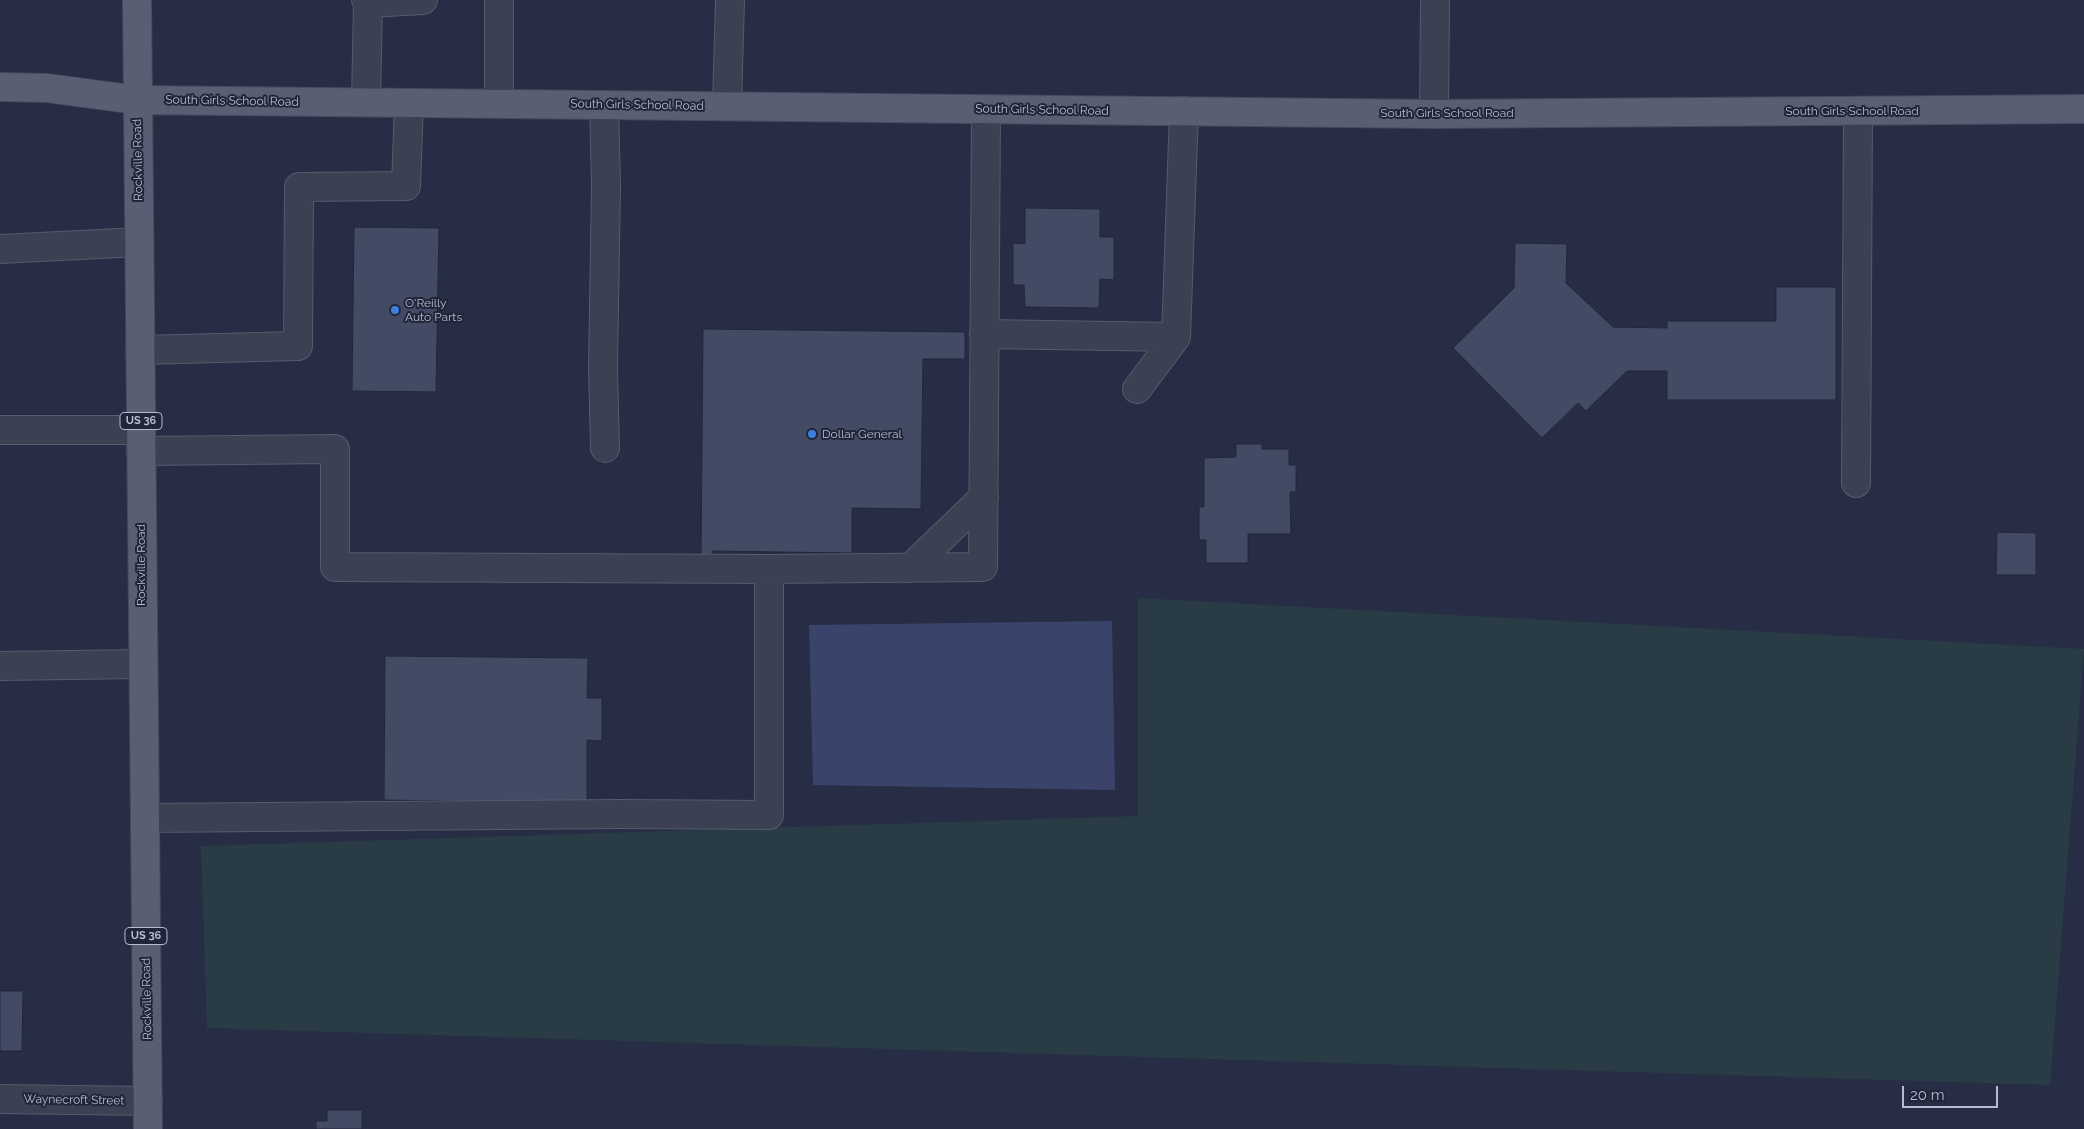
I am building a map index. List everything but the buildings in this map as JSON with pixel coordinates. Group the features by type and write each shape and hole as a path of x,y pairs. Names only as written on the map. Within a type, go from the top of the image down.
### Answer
{"main road":[{"name":"Rockville Road","path":"137,0 148,1129"},
{"name":"South Girls School Road","path":"0,87 48,88 137,100 1434,114 2084,109"}],"street":[{"path":"366,102 367,1 423,0"},
{"path":"499,0 499,103"},
{"path":"727,106 730,0"},
{"path":"1434,0 1434,114"},
{"path":"140,350 298,346 299,187 406,186 409,103"},
{"path":"604,105 606,185 603,368 605,448"},
{"path":"0,430 141,441 335,449 335,567 769,569 983,567 986,109"},
{"path":"1137,389 1176,337 1184,111"},
{"path":"1856,483 1858,111"},
{"path":"0,249 139,242"},
{"path":"984,334 1176,337"},
{"path":"910,568 984,497"},
{"path":"145,818 619,814 768,815 769,569"},
{"path":"0,666 142,664"},
{"name":"Waynecroft Street","path":"0,1098 148,1101"}],"shaded area":[{"path":"1138,598 2084,649 2050,1085 207,1028 201,846 1138,816"}],"water":[{"path":"1112,621 1115,790 813,785 809,625"}],"place":[{"name":"O'Reilly Auto Parts","path":"395,310"},
{"name":"Dollar General","path":"812,434"}]}
